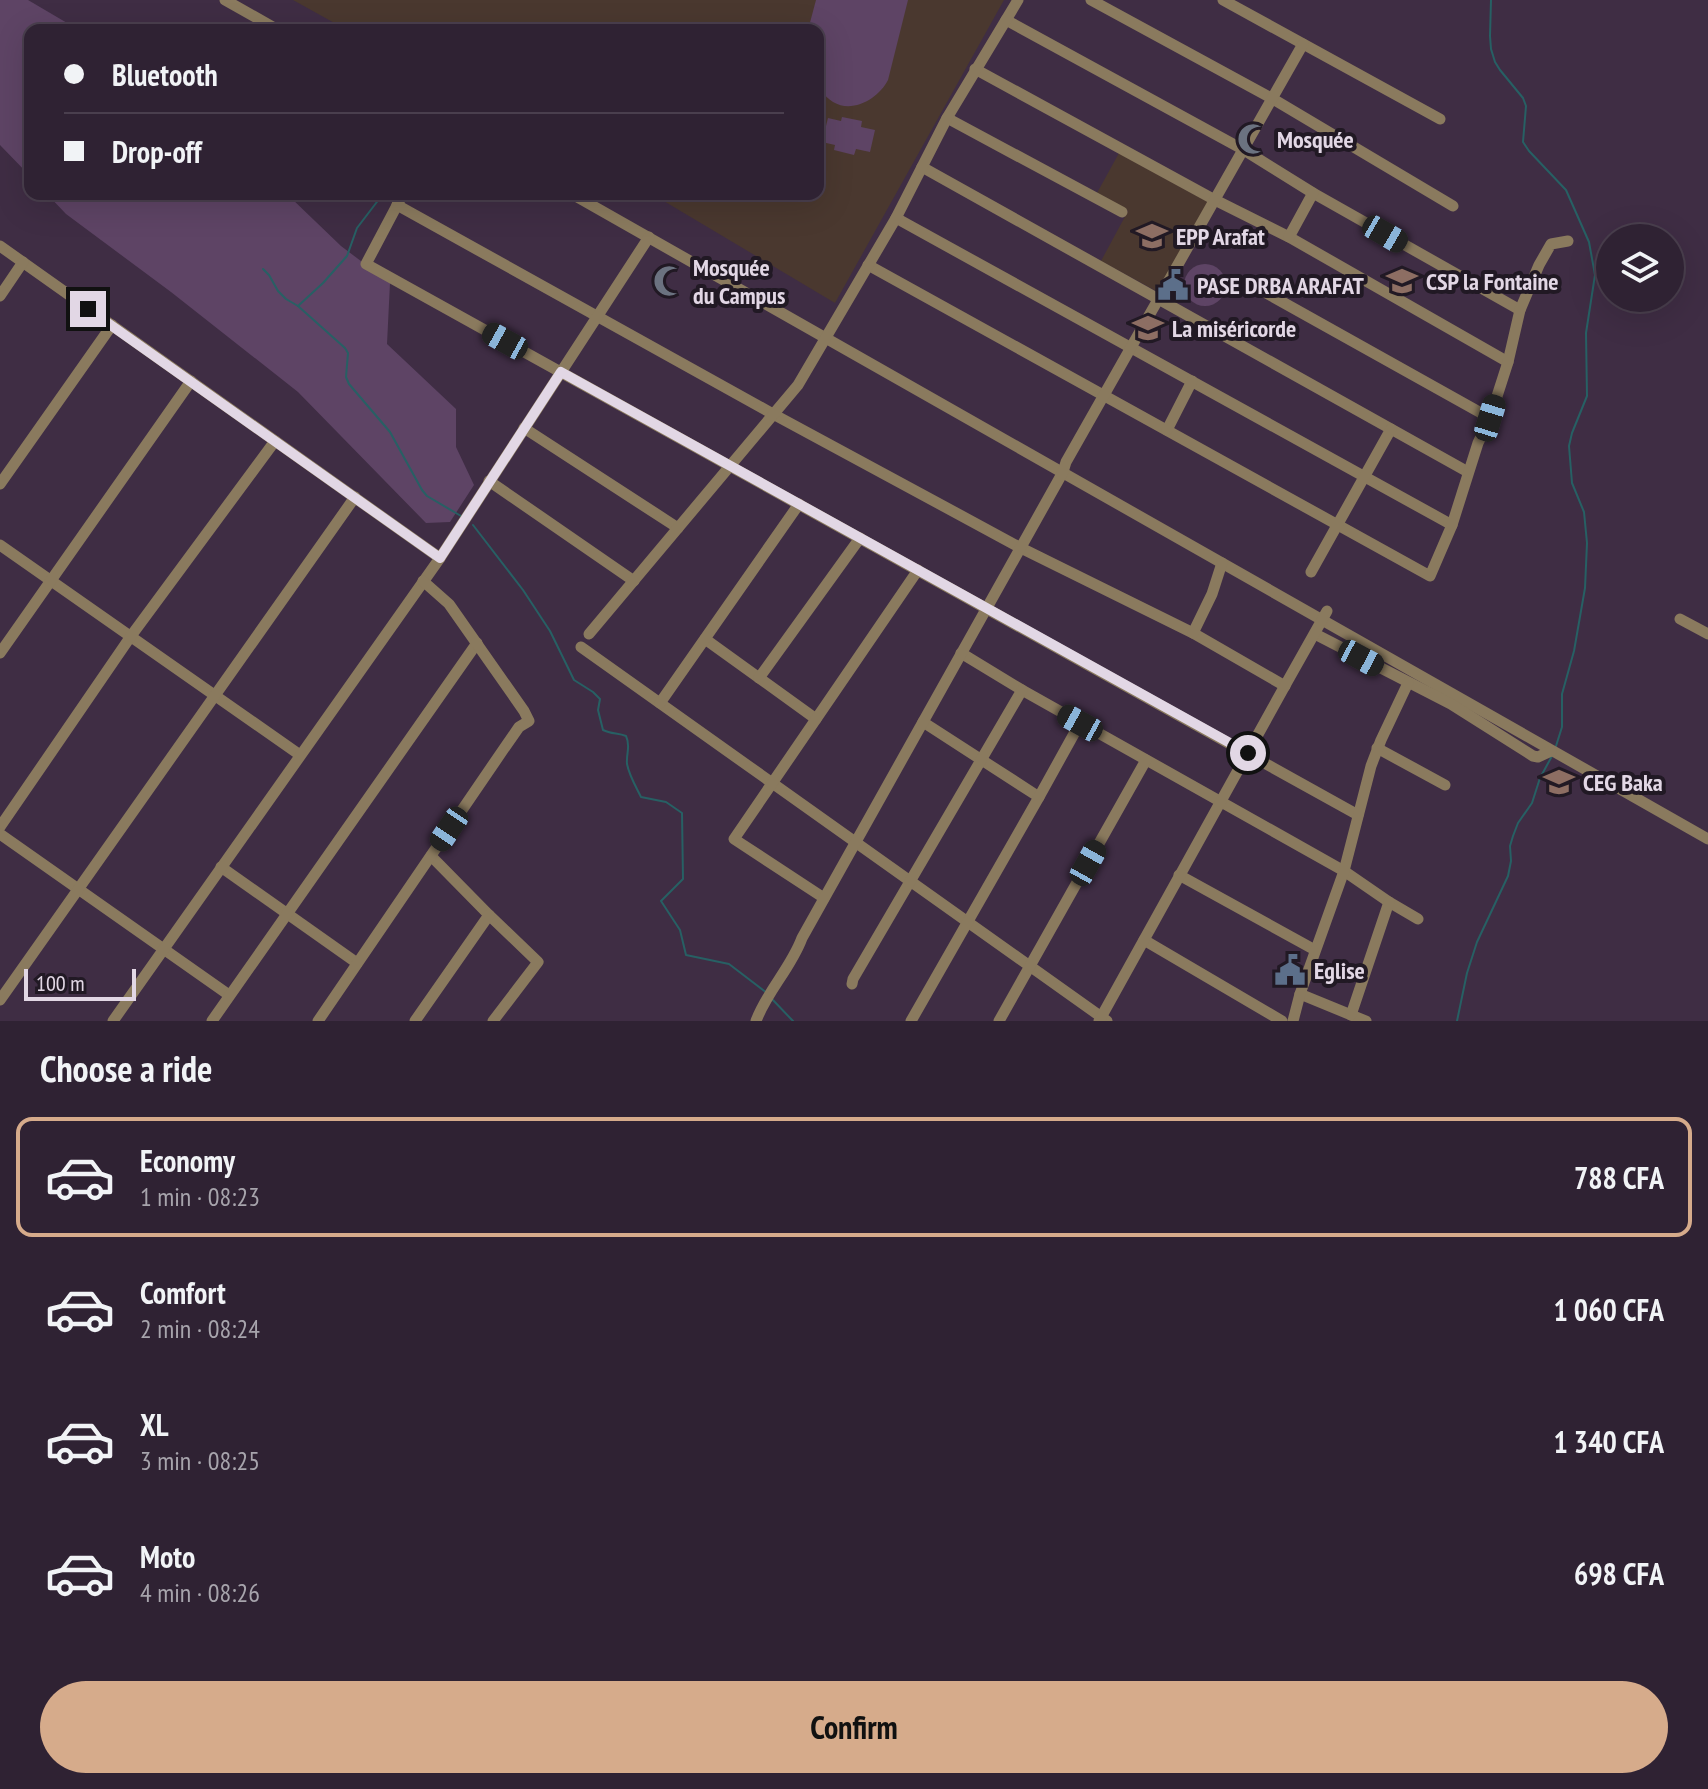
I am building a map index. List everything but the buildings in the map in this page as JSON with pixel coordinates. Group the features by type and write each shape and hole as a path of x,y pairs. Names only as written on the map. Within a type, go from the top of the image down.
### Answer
{"street":[{"path":"225,0 267,24"},
{"path":"589,634 798,385 896,218 975,69 1018,0"},
{"path":"1091,0 1273,99 1453,206"},
{"path":"1223,0 1440,119"},
{"path":"1006,20 1244,150 1313,193 1520,310"},
{"path":"756,1021 1066,462 1303,44"},
{"path":"975,69 1289,237 1508,362"},
{"path":"947,118 1122,212"},
{"path":"922,167 1468,472"},
{"path":"1289,237 1313,193"},
{"path":"399,200 366,264 1358,815"},
{"path":"402,200 597,316 773,414 1021,548 1193,633 1285,686"},
{"path":"583,200 1222,563 1325,616 1551,751 1708,839"},
{"path":"896,218 1452,525"},
{"path":"113,1021 440,558 649,237"},
{"path":"868,265 1430,576 1452,525 1478,443 1490,418 1520,310 1551,244 1568,241"},
{"path":"0,246 440,558"},
{"path":"0,296 23,262"},
{"path":"1250,284 1490,418"},
{"path":"0,484 112,325"},
{"path":"0,653 191,381"},
{"path":"1167,430 1192,381"},
{"path":"524,428 678,528"},
{"path":"1311,572 1391,429"},
{"path":"0,827 131,636 275,441"},
{"path":"489,481 634,581"},
{"path":"0,1000 355,497"},
{"path":"660,703 799,504"},
{"path":"759,678 860,538"},
{"path":"0,545 300,755"},
{"path":"1193,633 1212,594 1222,563"},
{"path":"824,898 734,839 918,570"},
{"path":"318,1021 519,727 529,721 449,604 423,581"},
{"path":"581,647 1102,1020 1220,800 1325,616"},
{"path":"1680,619 1708,634"},
{"path":"1315,634 1463,711 1533,756 1551,751"},
{"path":"705,639 816,719"},
{"path":"212,1021 477,643"},
{"path":"961,653 1344,871 1418,919"},
{"path":"1293,1021 1344,871 1377,748 1408,683"},
{"path":"852,984 1022,690"},
{"path":"923,722 1039,797"},
{"path":"911,1021 1080,723"},
{"path":"1377,748 1445,785"},
{"path":"999,1021 1146,760"},
{"path":"0,834 229,995"},
{"path":"431,856 538,962 493,1021"},
{"path":"221,867 357,963"},
{"path":"1179,875 1315,950"},
{"path":"1351,1015 1389,902"},
{"path":"415,1021 489,915"},
{"path":"1144,940 1282,1021"},
{"path":"1300,994 1366,1021"}],"shaded area":[{"path":"0,0 28,0 69,24 24,24 24,170 0,145"},
{"path":"293,0 1004,0 835,303 662,200 824,200 824,24 336,24"},
{"path":"816,0 908,0 888,80 872,98 857,105 841,105 824,95 824,24 810,24"},
{"path":"842,117 862,121 861,127 875,130 870,152 856,149 854,155 834,150 835,145 824,142 828,118 841,121"},
{"name":"EPP Arafat","path":"1119,153 1208,202 1158,292 1101,261 1128,211 1097,193"},
{"path":"53,200 293,200 341,246 390,283 387,344 456,409 456,447 474,485 450,522 426,523 298,392 66,214"},
{"path":"1205,264 1220,270 1226,285 1220,300 1205,306 1190,300 1184,285 1190,270"}],"waterway":[{"path":"1491,0 1490,36 1495,62 1526,106 1523,142 1566,190 1589,242 1595,275 1586,333 1587,396 1569,446 1572,483 1584,512 1587,543 1585,588 1574,651 1562,694 1562,727 1556,746"},
{"path":"298,306 347,256 357,228 378,200"},
{"path":"263,269 286,299 345,348 348,353 346,377 349,384 390,432 422,490 461,516"},
{"path":"473,525 550,631 574,680 600,699 598,710 603,730 626,736 628,768 641,797 666,802 682,813 683,879 661,901 680,930 686,955 729,964 767,993"},
{"path":"1457,1021 1477,942 1508,876 1513,836 1532,803 1540,778 1552,756"},
{"path":"771,998 793,1021"}],"place":[{"name":"Mosquée","path":"1253,139"},
{"name":"EPP Arafat","path":"1152,236"},
{"name":"Mosquée du Campus","path":"669,281"},
{"name":"CSP la Fontaine","path":"1402,281"},
{"name":"PASE DRBA ARAFAT","path":"1173,285"},
{"name":"La miséricorde","path":"1148,328"},
{"name":"CEG Baka","path":"1559,782"},
{"name":"Eglise","path":"1290,970"}],"route":[{"path":"88,309 440,558 561,372 1248,753"}]}
